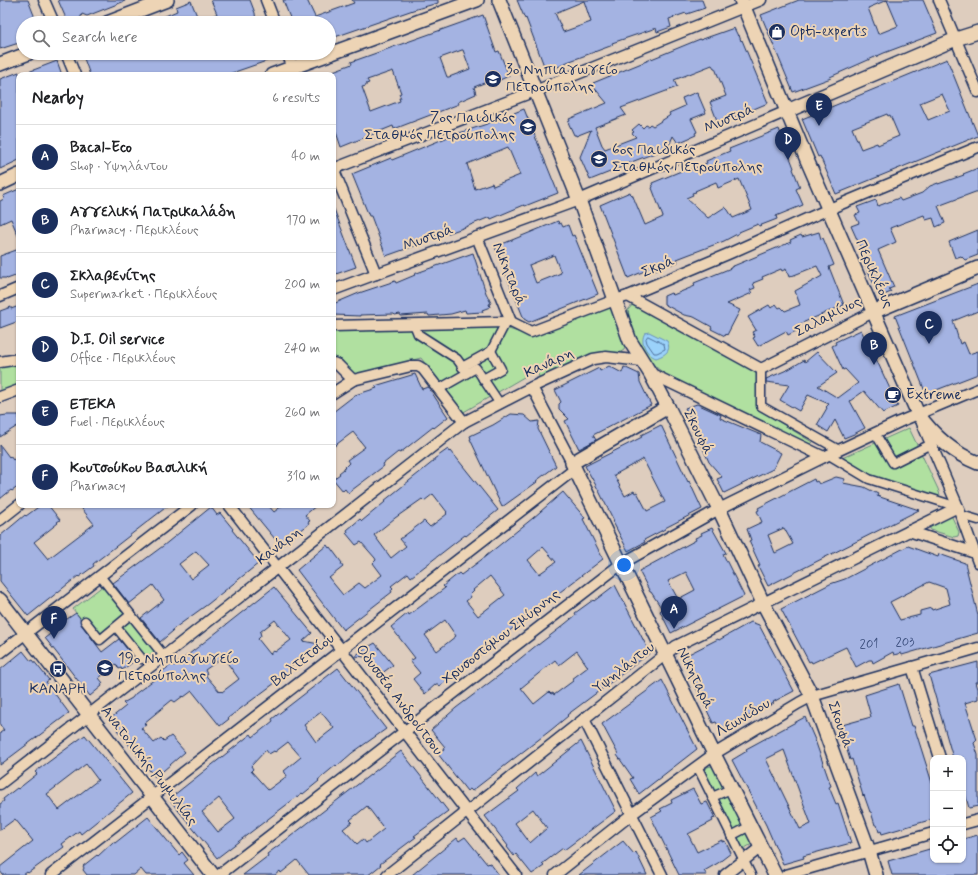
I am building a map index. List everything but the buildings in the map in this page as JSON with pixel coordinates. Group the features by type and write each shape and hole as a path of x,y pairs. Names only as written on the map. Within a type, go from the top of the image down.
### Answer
{"street":[{"path":"44,0 51,16"},
{"path":"125,16 167,0"},
{"path":"266,0 272,16"},
{"path":"336,55 477,0"},
{"name":"Σκουφά","path":"499,0 579,200 622,298 630,341 650,373 668,407 719,508 763,603 812,696 869,851 876,875"},
{"path":"336,167 535,91 742,4 761,0"},
{"path":"939,0 978,92"},
{"name":"Περικλέους","path":"742,4 828,209 960,511 977,557"},
{"name":"Μυστρά","path":"336,289 579,200 956,39 978,32"},
{"path":"0,64 16,58"},
{"path":"69,60 74,72"},
{"path":"290,60 294,71 322,60"},
{"name":"Σκρά","path":"336,326 508,322 531,332 622,298 728,254 828,209 978,147"},
{"path":"336,175 376,274"},
{"path":"0,184 16,176"},
{"name":"Νικηταρά","path":"478,237 508,322"},
{"name":"Σαλαμίνος","path":"761,368 873,312 978,268"},
{"path":"0,296 16,289"},
{"path":"622,298 761,368 761,406 839,450"},
{"path":"439,389 491,351 508,322"},
{"path":"414,324 418,334 457,360 464,370"},
{"path":"483,379 501,369 491,351"},
{"name":"Κανάρη","path":"0,784 464,422 532,387 594,359 606,358 642,360"},
{"path":"0,362 16,359"},
{"path":"336,364 352,380"},
{"path":"336,391 352,380 411,366 418,366 423,369 464,422"},
{"path":"464,370 476,368 500,404"},
{"path":"650,373 826,456 869,479 960,511 978,520"},
{"name":"Νικηταρά","path":"532,387 573,466 731,789 775,875"},
{"name":"Χρυσοστόμου Σμύρνης","path":"218,875 621,564 719,508 875,433 978,389"},
{"path":"0,397 16,391"},
{"path":"573,466 668,407"},
{"path":"918,414 927,426 945,443 962,456 978,462"},
{"path":"875,433 893,463 931,444"},
{"name":"Βαλτετσίου","path":"51,875 573,466"},
{"path":"0,520 16,508"},
{"path":"0,654 188,508"},
{"name":"Οδυσσέα Ανδρούτσου","path":"231,508 516,875"},
{"name":"Υψηλάντου","path":"387,875 676,646 909,531 960,511"},
{"path":"909,531 977,557"},
{"path":"100,576 164,656"},
{"name":"Ανατολικής Ρωμυλίας","path":"0,600 213,875"},
{"path":"85,621 100,640 130,614"},
{"path":"116,627 142,659"},
{"name":"Λεωνίδου","path":"555,875 632,814 714,754 812,696 978,648"},
{"path":"912,667 939,755"},
{"path":"584,719 662,875"},
{"path":"697,766 751,875"},
{"path":"712,797 731,789"},
{"path":"966,823 978,820"},
{"path":"731,836 750,826"},
{"path":"786,875 930,834"},
{"path":"725,875 761,847"}],"green space":[{"path":"633,304 750,366 758,375 758,409 812,442 810,445 680,382 658,369 644,352 634,332 628,310"},
{"path":"611,305 625,346 624,350 619,353 595,354 541,381 536,370 462,413 421,358 352,375 342,360 336,359 336,331 499,326 531,336"},
{"path":"16,362 16,386 0,394 0,364"},
{"path":"909,428 938,489 940,495 938,496 873,476 842,458"},
{"path":"951,515 959,532 958,536 954,537 931,530 929,527 930,524"},
{"path":"104,585 156,650 142,661 116,629 99,642 73,609"},
{"path":"711,766 714,768 752,841 752,844 743,849 741,848 704,773 707,767"}],"water":[{"path":"649,332 667,341 669,347 665,354 656,358 647,351 643,344 643,337 645,333"}],"place":[{"name":"Opti-experts","path":"777,32"},
{"name":"3ο Νηπιαγωγείο Πετρούπολης","path":"493,79"},
{"name":"ΕΤΕΚΑ","path":"819,126"},
{"name":"7ος Παιδικός Σταθμός Πετρούπολης","path":"528,127"},
{"name":"6ος Παιδικός Σταθμός Πετρούπολης","path":"599,159"},
{"name":"D.I. Oil service","path":"788,160"},
{"name":"Σκλαβενίτης","path":"929,344"},
{"name":"Αγγελική Πατρικαλάδη","path":"874,365"},
{"name":"Extreme","path":"893,395"},
{"name":"Bacal-Eco","path":"674,629"},
{"name":"Κουτσούκου Βασιλική","path":"54,639"},
{"name":"19ο Νηπιαγωγείο Πετρούπολης","path":"105,668"},
{"name":"ΚΑΝΑΡΗ","path":"58,669"}]}
